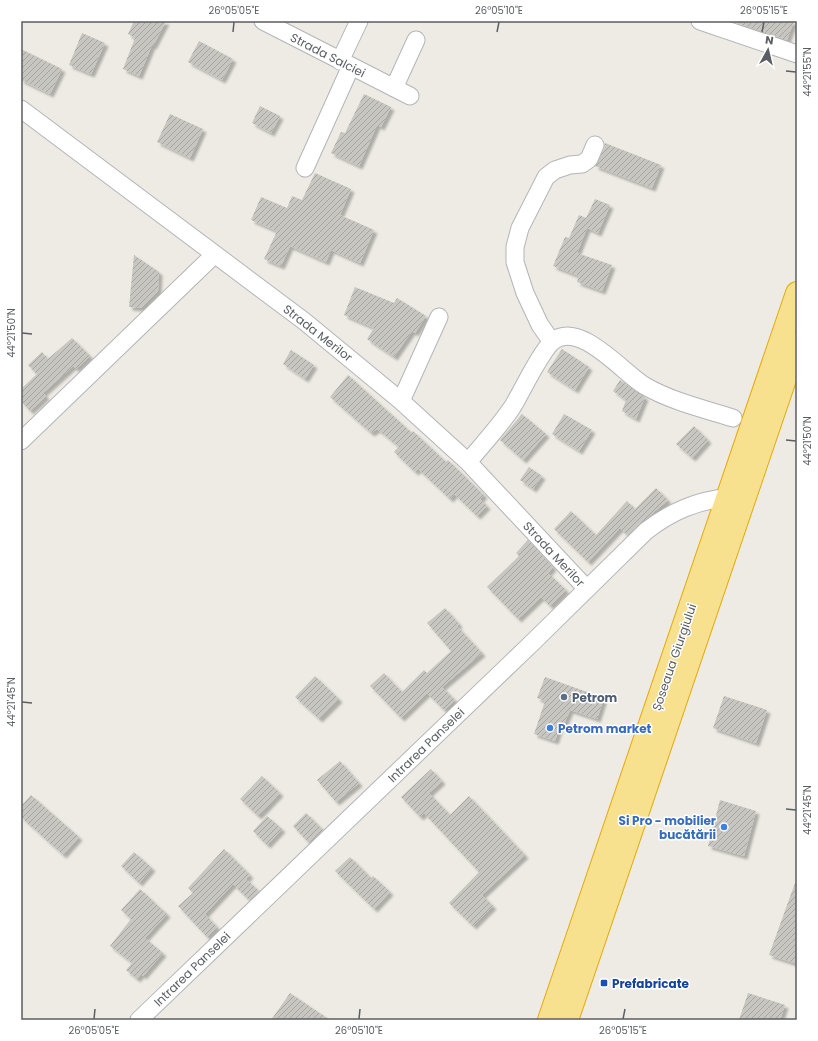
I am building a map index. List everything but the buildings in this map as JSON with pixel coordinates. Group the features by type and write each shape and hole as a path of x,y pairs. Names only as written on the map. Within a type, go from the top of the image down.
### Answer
{"highway":[{"name":"Șoseaua Giurgiului","path":"549,1020 797,293"},
{"name":"Șoseaua Giurgiului","path":"567,1020 797,344"}],"street":[{"name":"Strada Salciei","path":"263,21 410,96"},
{"path":"305,168 346,64 359,21"},
{"path":"700,21 796,49"},
{"path":"394,88 416,40"},
{"name":"Strada Merilor","path":"21,109 304,322 401,401 468,462 587,589"},
{"path":"552,342 540,325 525,293 515,262 515,247 520,228 546,177 556,170 570,165 582,164 589,159 595,145"},
{"path":"21,441 214,255"},
{"path":"401,401 439,317"},
{"path":"468,462 512,407 544,352 552,342 563,336 573,337 591,344 644,386 670,397 733,418"},
{"name":"Intrarea Panselei","path":"139,1020 646,531 664,517 707,499 729,496"}],"place":[{"name":"Petrom","path":"564,697"},
{"name":"Petrom market","path":"550,728"},
{"name":"Si Pro - mobilier bucătării","path":"724,827"},
{"name":"Prefabricate","path":"604,983"}]}
